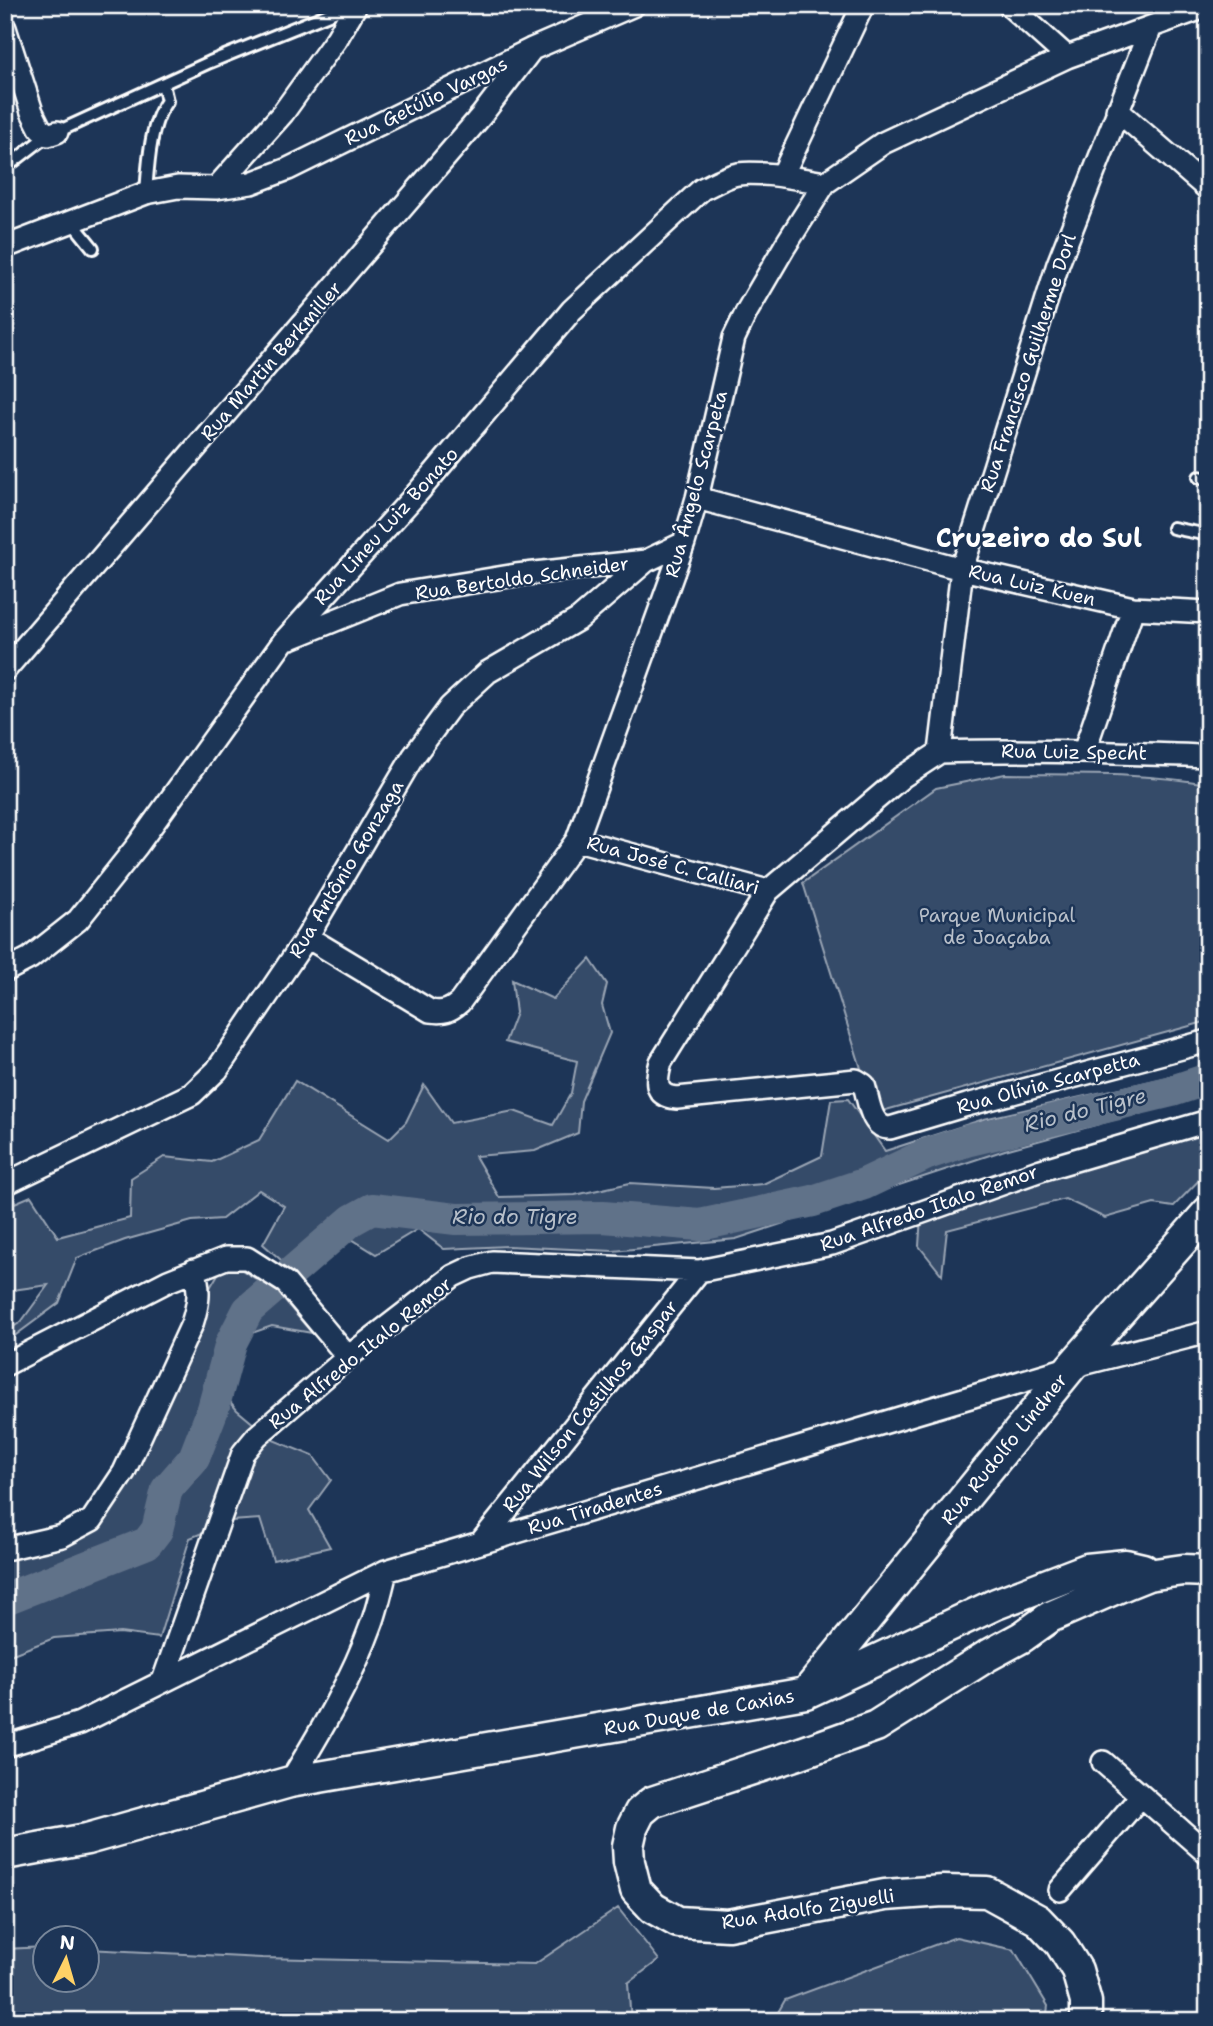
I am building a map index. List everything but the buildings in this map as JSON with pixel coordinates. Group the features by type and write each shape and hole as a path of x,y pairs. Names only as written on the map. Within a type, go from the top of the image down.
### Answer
{"street":[{"path":"216,188 283,113 337,38 353,5"},
{"name":"Rua Getúlio Vargas","path":"5,247 146,193 178,187 216,188 251,183 288,169 532,49 634,5"},
{"path":"782,176 863,5"},
{"path":"1009,5 1067,57"},
{"name":"Rua Ângelo Scarpeta","path":"307,937 430,1012 442,1013 460,1002 578,839 684,543 734,338 778,257 825,183 883,143 1067,57 1208,6"},
{"name":"Rua Francisco Guilherme Dorl","path":"940,752 962,569 1058,264 1116,110 1151,27"},
{"path":"5,28 32,112 40,128 53,133"},
{"name":"Rua Martin Berkmiller","path":"5,670 481,116 532,49"},
{"path":"1116,110 1208,189"},
{"name":"Rua Lineu Luiz Bonato","path":"5,971 30,958 78,920 136,846 283,642 419,491 572,310 702,190 736,174 782,176 825,183"},
{"name":"Rua Luiz Kuen","path":"696,498 962,569 1133,608 1208,612"},
{"name":"Rua Antônio Gonzaga","path":"5,1184 192,1094 217,1070 307,937 413,757 450,707 488,671 579,619 646,561 684,543"},
{"name":"Rua Bertoldo Schneider","path":"283,642 400,594 516,575 646,561"},
{"path":"1084,752 1133,608"},
{"path":"768,891 902,777 940,752"},
{"name":"Rua Luiz Specht","path":"940,752 1084,752 1208,756"},
{"name":"Rua José C. Calliari","path":"578,839 768,891"},
{"name":"Rua Olívia Scarpetta","path":"768,891 661,1062 657,1084 661,1093 668,1097 856,1080 864,1085 875,1123 882,1128 890,1128 1208,1041"},
{"name":"Rua Alfredo Italo Remor","path":"163,1681 243,1453 257,1436 348,1357 453,1276 492,1262 699,1271 832,1244 1041,1170 1208,1122"},
{"name":"Rua Rudolfo Lindner","path":"806,1693 1070,1367 1208,1212"},
{"path":"5,1365 168,1281 226,1258 247,1258 286,1283 348,1357"},
{"path":"5,1549 62,1536 92,1520 109,1497 124,1472 192,1324 199,1301 194,1270"},
{"name":"Rua Wilson Castilhos Gaspar","path":"481,1542 699,1271"},
{"name":"Rua Tiradentes","path":"5,1746 80,1723 386,1571 1070,1367 1208,1332"},
{"name":"Rua Duque de Caxias","path":"5,1854 87,1839 290,1782 806,1693 996,1604 1087,1569 1126,1565 1143,1569 1140,1584 1183,1570 1208,1572"},
{"path":"290,1782 349,1678 373,1622 386,1571"},
{"path":"1140,1584 1159,1588 1208,1583"},
{"name":"Rua Adolfo Ziguelli","path":"1086,2021 1086,2003 1077,1970 1060,1943 1038,1920 987,1892 943,1891 885,1895 728,1925 678,1922 653,1908 636,1890 628,1846 632,1828 640,1812 652,1802 876,1726 987,1656 1023,1637 1051,1630 1140,1584"},
{"path":"1103,1762 1208,1854"},
{"path":"1060,1890 1141,1796"}],"lane":[{"path":"5,141 9,164 53,133 210,62 353,5"},
{"path":"146,193 156,127 161,109 167,101 163,84"},
{"path":"72,222 93,248"},
{"path":"1173,528 1208,535"}],"green space":[{"name":"Parque Municipal de Joaçaba","path":"1005,774 1132,776 1208,784 1208,1021 875,1113 803,883 936,788"},
{"path":"590,959 607,984 602,1005 610,1033 581,1101 578,1133 535,1151 475,1156 499,1197 575,1195 630,1183 714,1188 763,1184 822,1156 831,1100 848,1099 885,1151 984,1119 1208,1068 1208,1094 1005,1150 736,1239 613,1251 508,1246 444,1249 418,1229 376,1254 350,1238 299,1276 263,1244 284,1206 259,1190 222,1219 192,1221 125,1240 77,1258 59,1303 5,1343 5,1332 21,1322 48,1285 5,1291 5,1207 31,1196 58,1237 130,1218 131,1178 164,1157 212,1162 259,1140 295,1081 389,1139 406,1122 424,1085 451,1123 514,1111 553,1125 571,1093 577,1061 505,1042 516,1013 512,980 553,999"},
{"path":"1208,1124 1208,1171 1173,1207 1154,1204 1105,1218 1065,1199 947,1230 942,1275 919,1246 921,1216"},
{"path":"234,1265 278,1293 312,1333 272,1326 246,1335 222,1392 237,1410 273,1440 313,1456 331,1480 309,1510 330,1547 273,1560 260,1519 231,1521 190,1538 159,1638 120,1633 54,1638 5,1657 5,1556 89,1528 161,1394 211,1286 221,1269"},
{"path":"618,1908 659,1960 628,1983 631,2021 5,2021 5,1949 32,1948 32,1994 102,1994 102,1950 262,1958 535,1964"},
{"path":"956,1937 1014,1950 1048,2006 1046,2021 773,2021 785,2000"}],"waterway":[{"name":"Rio do Tigre","path":"5,1599 147,1543 157,1530 167,1489 194,1458 213,1409 231,1343 248,1310 352,1220 372,1209 456,1219 603,1217 700,1225 813,1201 864,1184 927,1154 966,1141 1172,1091 1208,1079"}],"district":[{"name":"Cruzeiro do Sul","path":"1039,537"}]}
